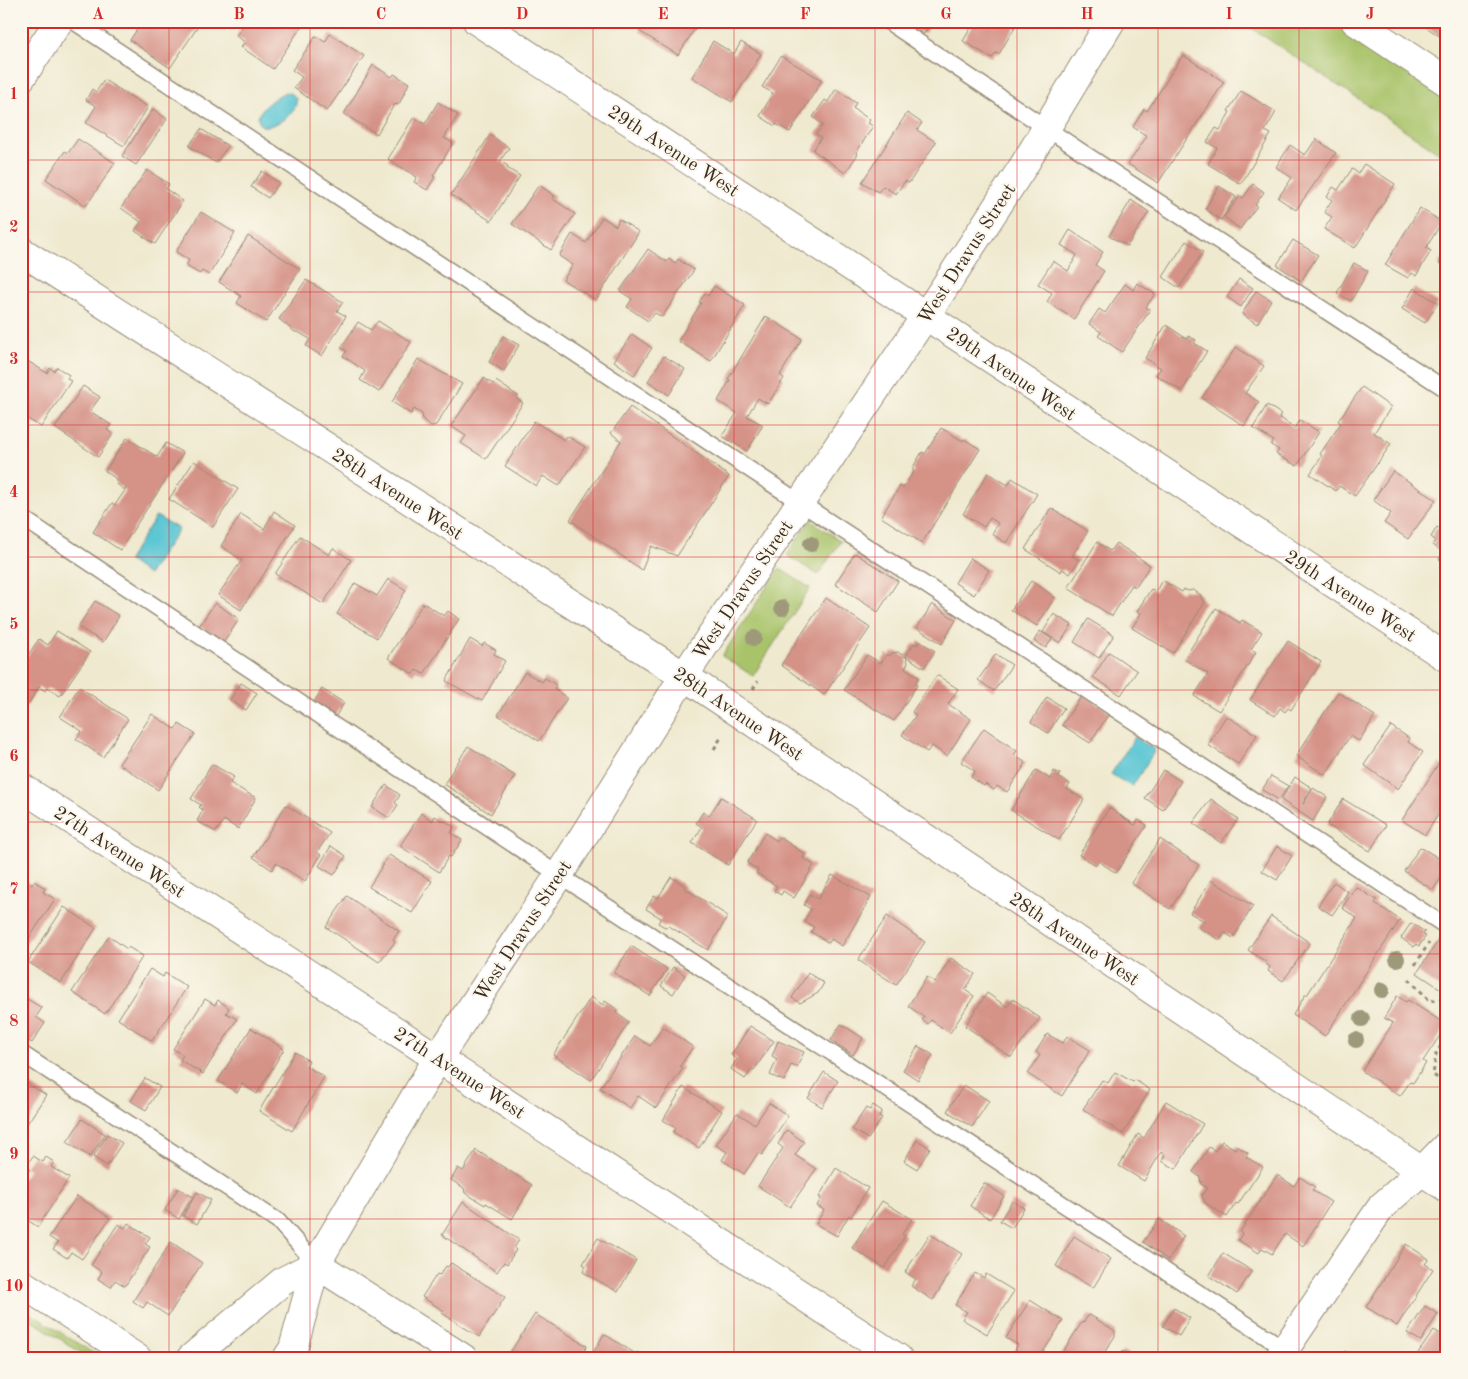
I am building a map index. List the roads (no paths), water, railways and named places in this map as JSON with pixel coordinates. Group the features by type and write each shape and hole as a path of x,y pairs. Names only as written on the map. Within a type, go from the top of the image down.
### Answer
{"street":[{"path":"21,78 59,21"},
{"name":"29th Avenue West","path":"478,21 1447,658"},
{"name":"West Dravus Street","path":"288,1358 293,1349 316,1264 438,1058 559,875 684,676 926,315 1024,165 1110,21"},
{"path":"1355,21 1447,82"},
{"name":"28th Avenue West","path":"21,251 684,676 1447,1188"},
{"name":"27th Avenue West","path":"21,787 898,1358"},
{"path":"1282,1353 1382,1206 1422,1172 1447,1145"},
{"path":"191,1358 282,1281 316,1264 463,1358"},
{"path":"21,1283 137,1358"}],"lane":[{"path":"72,21 1447,927"},
{"path":"887,21 1046,128 1447,390"},
{"path":"21,517 1282,1353"},
{"path":"21,1053 278,1221 316,1264"}],"water":[{"path":"285,92 293,95 296,99 296,105 292,112 278,123 262,126 258,118 261,111"},
{"path":"156,516 179,529 148,575 128,560"},
{"path":"1135,737 1155,750 1132,787 1111,774"}]}
